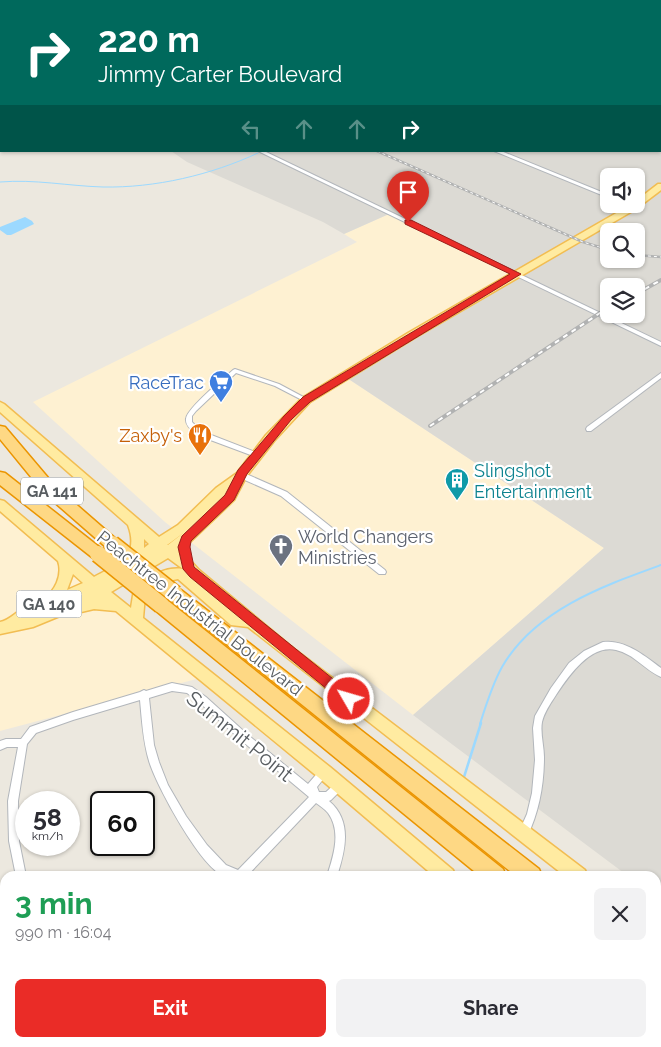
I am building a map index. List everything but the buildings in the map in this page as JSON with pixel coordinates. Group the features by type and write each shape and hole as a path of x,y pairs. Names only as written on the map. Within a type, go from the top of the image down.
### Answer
{"highway":[{"name":"Peachtree Industrial Boulevard","path":"0,430 50,490 112,544 168,600 490,871"},
{"name":"Peachtree Industrial Boulevard","path":"0,477 98,554 168,600 525,871"}],"main road":[{"name":"GA 140","path":"645,195 661,186"},
{"name":"GA 140","path":"171,546 188,522 220,491 240,475 294,411 306,400 615,213"},
{"name":"Peachtree Industrial Boulevard","path":"0,406 133,522 171,546 186,567 251,621 572,871"},
{"name":"GA 140","path":"3,627 37,620 96,590 132,566 171,546 230,497 240,475"},
{"path":"133,522 162,533 173,531 220,491"},
{"path":"5,508 18,512 85,570 100,572 164,562 186,567 184,547 171,546"},
{"path":"5,508 64,559 96,590 136,619 340,785 442,871"},
{"path":"121,608 120,596 132,566 132,560 138,549 138,537 133,522"},
{"path":"46,606 66,579 67,568 64,559"},
{"path":"96,590 109,578 132,566"},
{"path":"136,619 139,593 158,578 174,573 181,574 236,621 251,621"},
{"name":"GA 140","path":"3,627 46,606 96,590"},
{"path":"3,627 35,626 88,605 121,608"}],"street":[{"path":"262,152 661,344"},
{"path":"498,152 600,193"},
{"path":"256,455 199,433 189,422 192,412 235,371 277,385 306,400"},
{"path":"589,429 661,375"},
{"path":"240,475 284,494 382,572"},
{"path":"523,834 532,819 538,789 538,721 555,690 577,660 593,650 606,645 626,649 661,673"},
{"name":"Summit Point","path":"23,743 33,730 144,694 172,687 189,690 331,809 339,820 342,833 333,871"},
{"path":"144,694 149,740 154,763 170,796 187,824 204,848 226,871"},
{"path":"0,746 23,743 13,800 14,841 20,871"},
{"path":"315,797 312,786 324,772"},
{"path":"245,871 315,797 328,797 340,785"}],"shaded area":[{"path":"172,152 661,152 661,871 621,871 413,715 604,548 341,374 519,277 389,214 344,234 323,222 187,162"},
{"path":"389,214 519,278 341,374 604,548 413,715 165,522 33,402 357,242 344,234"},
{"path":"0,513 103,599 204,677 0,731"}],"water":[{"path":"25,217 34,224 11,235 7,235 0,230 0,227"}],"waterway":[{"path":"0,182 26,181 103,187 143,185 202,174 258,153"},
{"path":"480,724 492,688 502,667 516,647 533,630 572,602 594,591 661,565"},
{"path":"464,777 481,723"}],"railway":[{"path":"379,152 583,242 600,247"},
{"path":"645,256 661,257"},
{"path":"645,289 661,280"},
{"path":"430,426 600,313"}],"place":[{"name":"RaceTrac","path":"221,403"},
{"name":"Zaxby's","path":"200,456"},
{"name":"Slingshot Entertainment","path":"457,501"},
{"name":"World Changers Ministries","path":"281,567"}],"route":[{"path":"349,699 288,652 194,574 189,569 184,547 186,539 230,497 240,475 287,418 306,400 517,274 408,222"}]}
